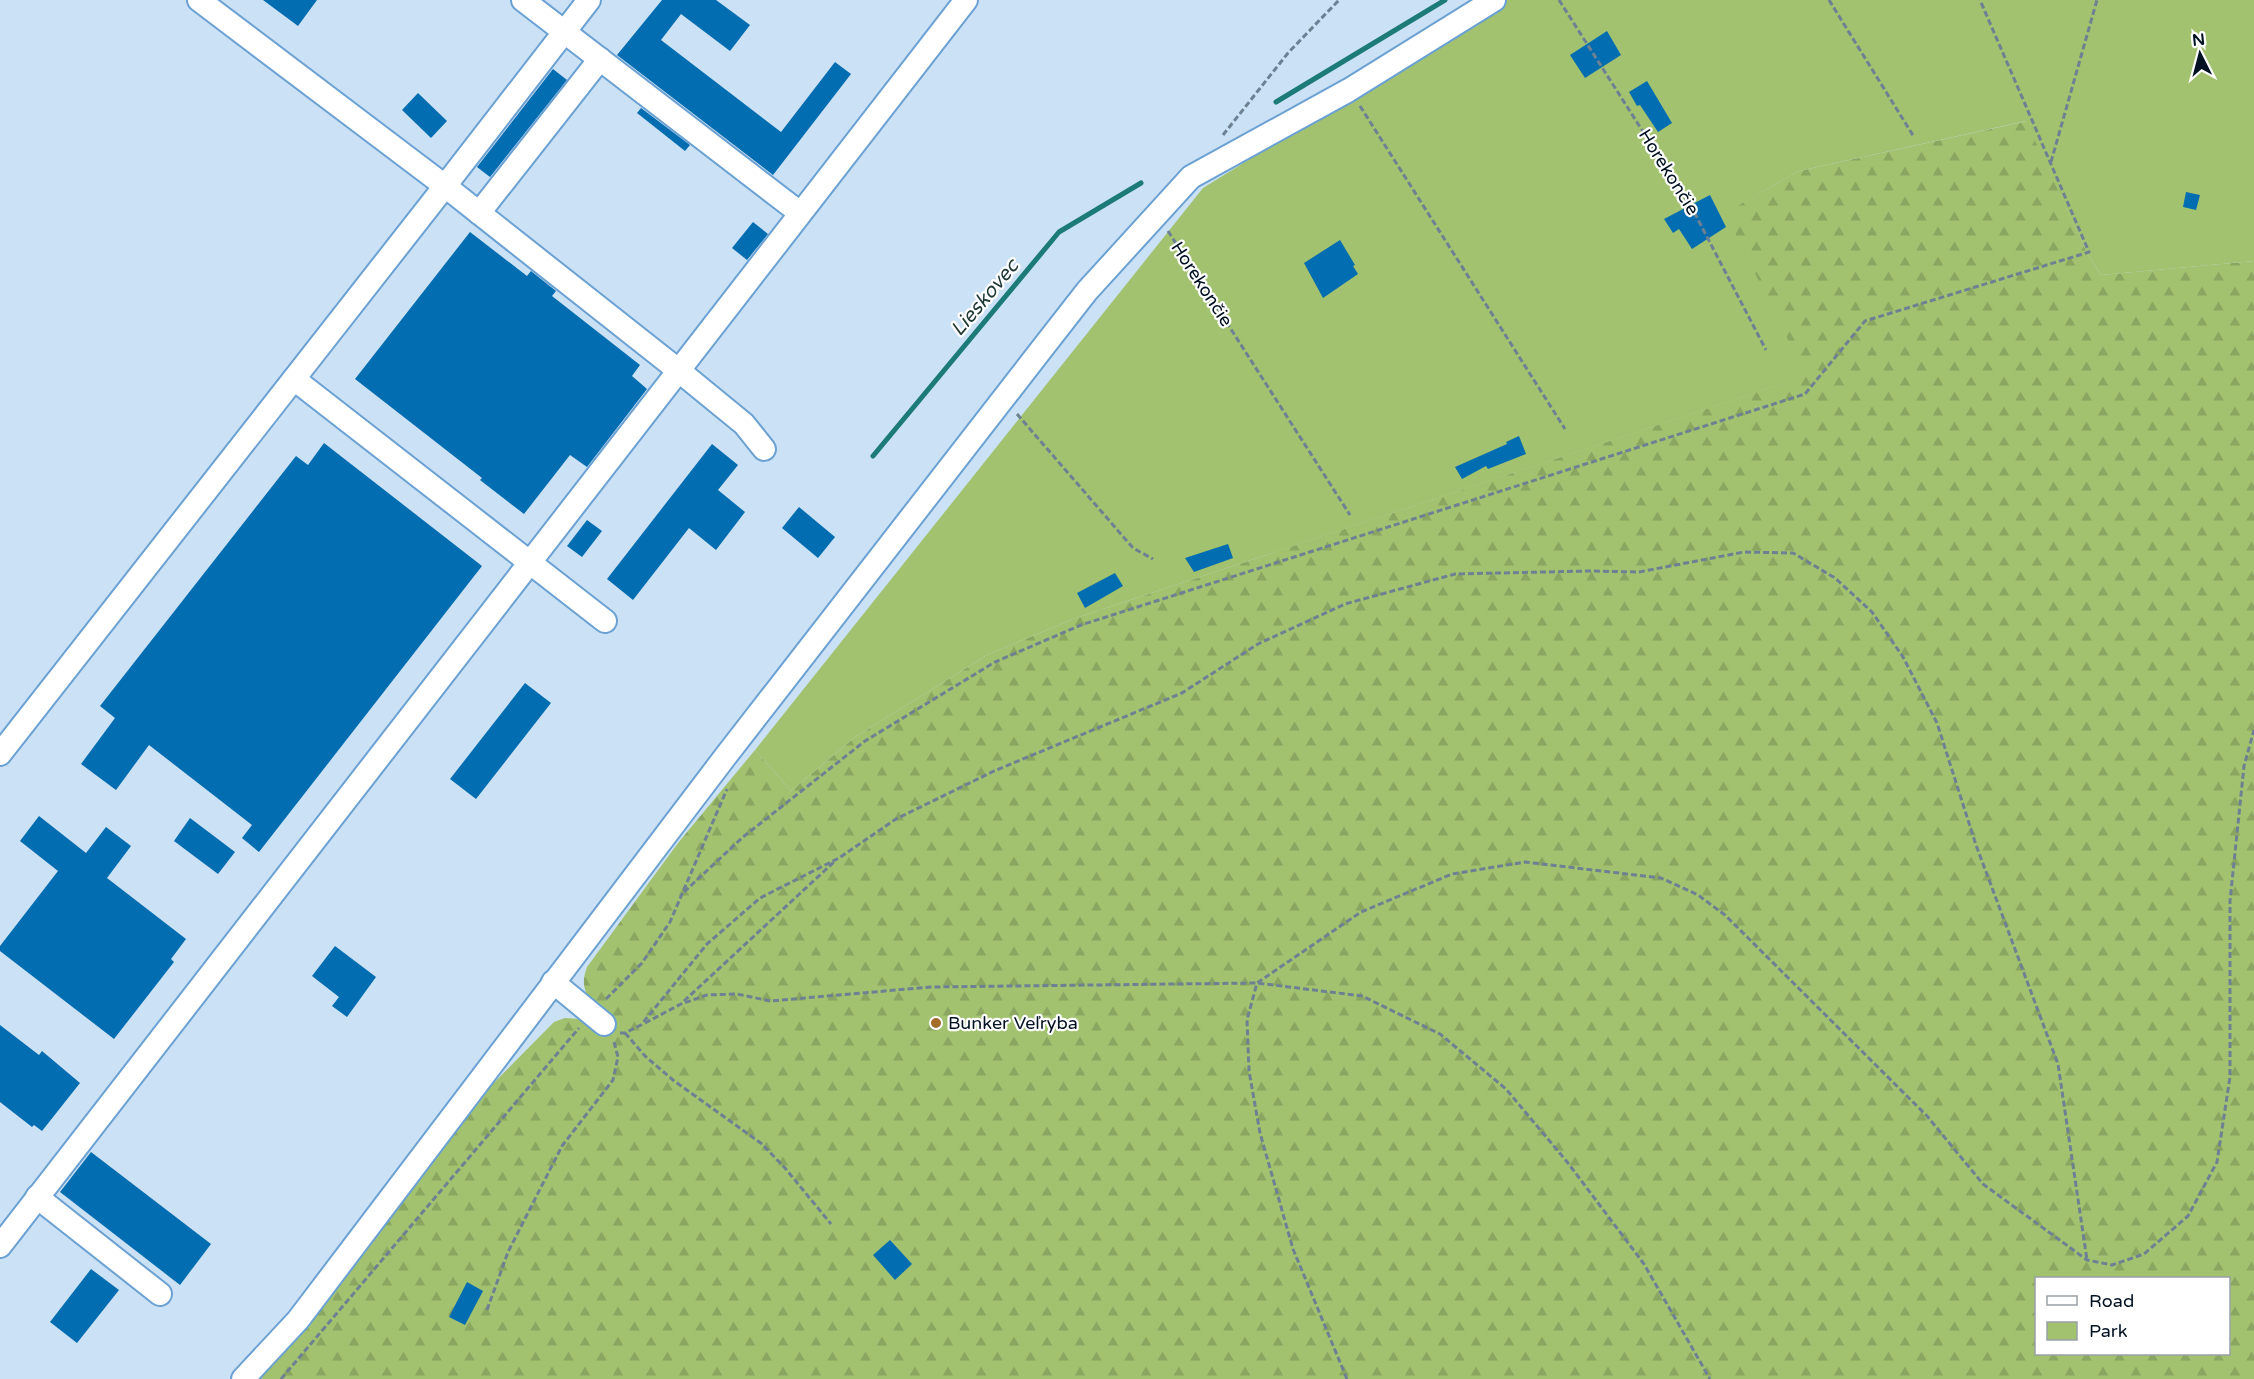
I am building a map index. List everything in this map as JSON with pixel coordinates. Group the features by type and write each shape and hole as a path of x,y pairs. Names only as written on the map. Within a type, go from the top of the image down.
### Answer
{"lane":[{"path":"199,0 445,186 678,370 744,424 764,449"},
{"path":"524,0 800,213"},
{"path":"0,754 589,0"},
{"path":"0,1246 966,0"},
{"path":"243,1379 298,1320 724,757 1087,291 1191,177 1310,112 1494,0"},
{"path":"479,213 600,59"},
{"path":"294,379 605,621"},
{"path":"553,982 610,1023"},
{"path":"38,1197 160,1294"}],"path":[{"path":"1220,140 1288,52 1339,0"},
{"name":"Horekončie","path":"1559,0 1694,210 1766,350"},
{"path":"1829,0 1914,137"},
{"path":"684,892 743,837 865,741 995,662 1081,625 1805,394 1865,321 2089,252 1980,0"},
{"path":"2050,162 2097,0"},
{"path":"1354,98 1565,429"},
{"name":"Horekončie","path":"1171,235 1350,515"},
{"path":"1003,399 1133,548 1153,559"},
{"path":"640,1025 707,944 760,898 839,858 896,819 994,771 1182,693 1258,644 1345,604 1455,574 1639,572 1744,552 1793,553 1835,578 1872,612 1903,657 1937,723 1976,845 2058,1064 2087,1260"},
{"path":"1347,1379 1293,1249 1260,1133 1248,1071 1247,1020 1257,983 1361,912 1452,874 1525,862 1661,878 1698,895 1725,915 1927,1116 1983,1184 2087,1260 2112,1264 2144,1254 2188,1216 2217,1162 2230,1077 2230,901 2244,766 2254,730"},
{"path":"487,1311 508,1252 562,1146 613,1080 618,1057 610,1023 642,963 670,922 729,786"},
{"path":"681,1004 839,858"},
{"path":"610,1023 640,1025 681,1004 717,994 737,994 770,1001 931,987 1257,983 1362,996 1440,1034 1506,1089 1568,1163 1644,1264 1710,1379"},
{"path":"610,1023 673,1080 762,1144 831,1224"},
{"path":"281,1379 581,1026"}],"green space":[{"path":"1506,0 2254,0 2254,261 2101,275 2087,253 2026,121 1799,171 1725,213 1806,376 1073,619 987,655 855,737 791,791 755,750 1203,188"},
{"path":"2027,121 2087,253 2101,275 2254,261 2254,1379 256,1379 477,1100 554,1022 565,1018 581,1019 589,998 584,983 587,967 678,843 755,750 791,791 855,737 987,655 1073,619 1805,376 1724,213 1799,171"}],"building":[{"path":"263,0 317,0 298,26"},
{"path":"662,0 716,0 750,25 730,51 681,14 661,40 781,132 835,62 851,74 773,175 617,55"},
{"path":"1607,31 1621,55 1585,78 1570,55"},
{"path":"553,69 567,80 490,177 477,167"},
{"path":"1647,81 1672,123 1658,132 1629,92"},
{"path":"418,93 447,121 431,138 402,110"},
{"path":"641,108 690,145 685,151 637,113"},
{"path":"2186,192 2200,195 2196,210 2183,207"},
{"path":"1710,195 1726,227 1692,249 1679,229 1673,233 1664,219"},
{"path":"753,222 768,234 747,260 732,248"},
{"path":"470,232 527,276 531,271 556,291 552,296 640,365 632,376 647,389 587,467 570,455 524,514 480,480 482,478 355,379"},
{"path":"1340,240 1358,274 1323,298 1304,263"},
{"path":"1519,436 1526,454 1488,469 1486,466 1462,479 1455,467 1507,444 1506,442"},
{"path":"324,443 482,566 259,852 242,838 252,825 149,745 116,790 81,764 115,718 100,706 296,456 308,465"},
{"path":"712,444 738,465 718,490 745,512 716,550 689,528 633,600 607,579"},
{"path":"799,507 835,537 818,558 782,528"},
{"path":"587,520 602,531 582,557 567,546"},
{"path":"1228,544 1233,558 1194,572 1185,558"},
{"path":"1115,573 1123,586 1085,608 1077,593"},
{"path":"525,683 551,703 476,799 450,779"},
{"path":"39,816 86,853 106,827 131,846 107,878 186,939 171,959 174,962 114,1039 0,951 0,946 58,871 20,841"},
{"path":"190,818 235,852 218,874 174,841"},
{"path":"335,946 376,977 347,1017 332,1006 339,997 312,976"},
{"path":"0,1025 39,1055 42,1051 80,1083 42,1131 34,1125 32,1127 0,1102"},
{"path":"91,1152 211,1244 180,1285 60,1192"},
{"path":"890,1240 912,1264 895,1280 873,1255"},
{"path":"91,1269 119,1290 77,1343 50,1322"},
{"path":"467,1282 483,1291 465,1325 449,1317"}],"waterway":[{"name":"Lieskovec","path":"1276,102 1445,0"},
{"name":"Lieskovec","path":"873,456 1059,232 1141,183"}],"place":[{"name":"Bunker Veľryba","path":"936,1023"}]}
